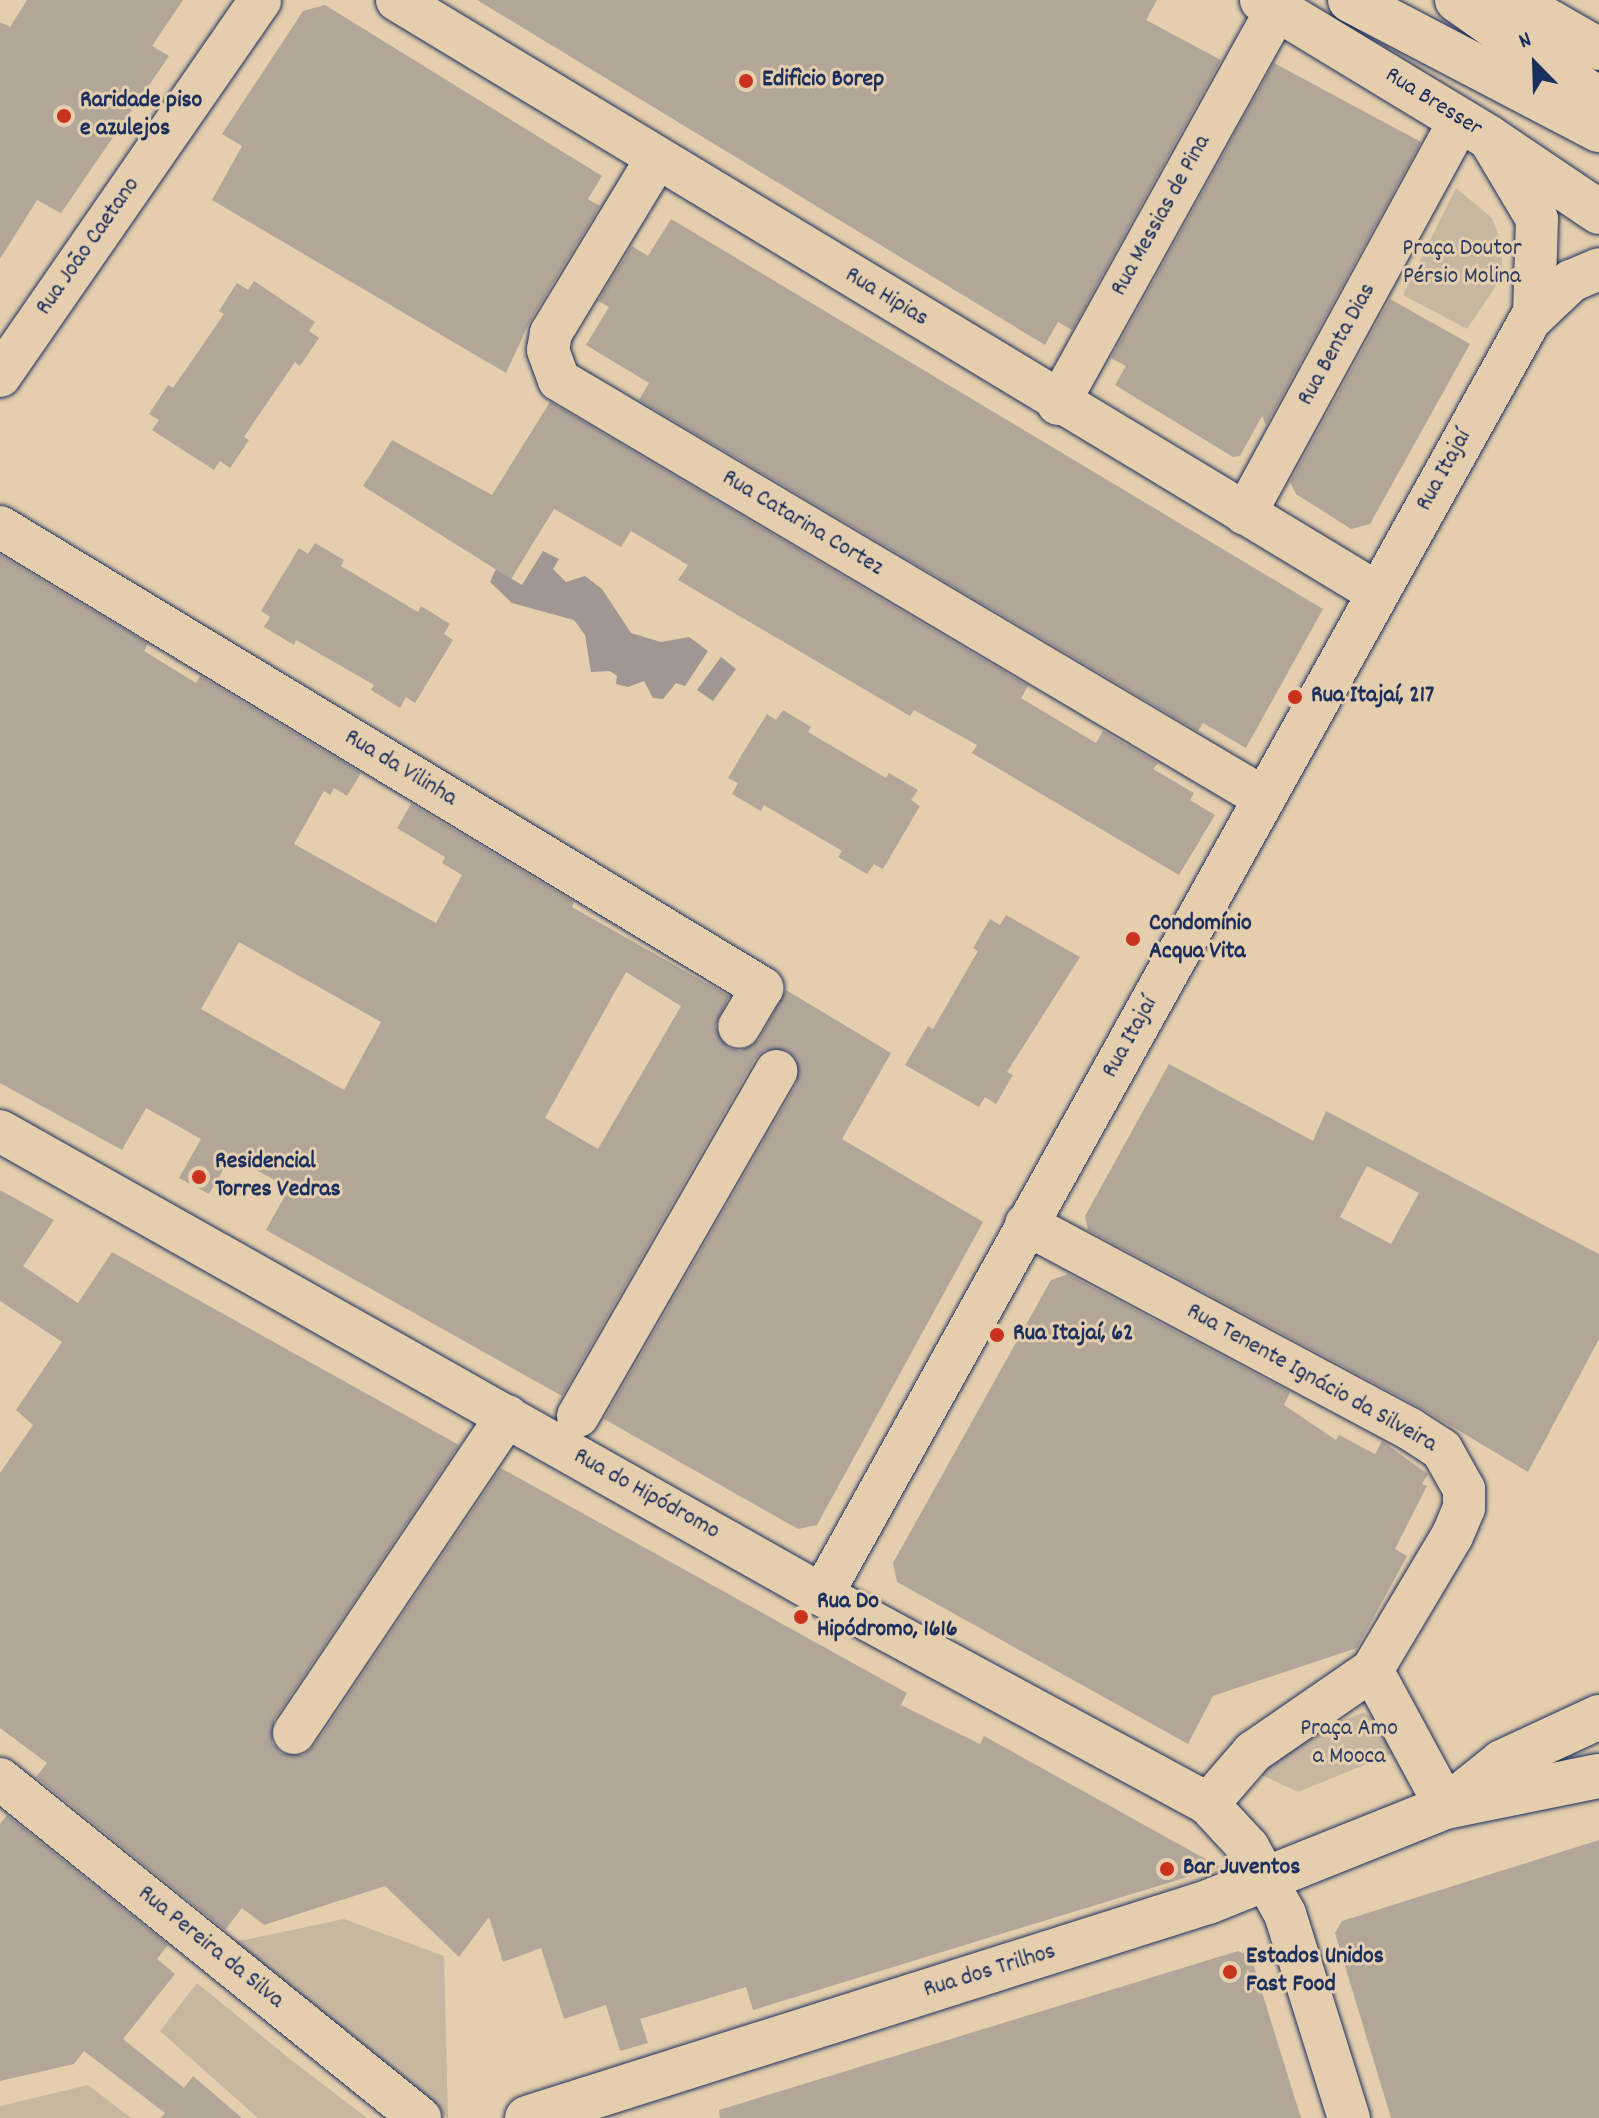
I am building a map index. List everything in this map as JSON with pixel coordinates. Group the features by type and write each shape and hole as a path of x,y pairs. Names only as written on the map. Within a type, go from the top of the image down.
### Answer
{"main road":[{"path":"1457,0 1599,100"},
{"path":"1352,1 1599,130"},
{"name":"Rua Bresser","path":"1264,14 1332,41 1470,135 1599,212"},
{"name":"Rua dos Trilhos","path":"1446,1807 1502,1762 1599,1717"},
{"name":"Rua dos Trilhos","path":"527,2118 1270,1881 1446,1807 1599,1776"}],"street":[{"name":"Rua João Caetano","path":"0,376 260,0"},
{"name":"Rua Hipias","path":"397,0 1058,404 1376,592"},
{"path":"1514,0 1599,49"},
{"name":"Rua Messias de Pina","path":"1058,404 1264,14"},
{"name":"Rua Itajaí","path":"1470,135 1509,164 1537,219 1534,313"},
{"name":"Rua Benta Dias","path":"1245,514 1470,135"},
{"name":"Rua Catarina Cortez","path":"657,158 551,333 548,350 559,380 1264,798"},
{"name":"Rua Itajaí","path":"822,1595 1376,592 1534,313 1571,281 1599,269"},
{"name":"Rua da Vilinha","path":"0,527 762,988 739,1027"},
{"path":"578,1416 776,1071"},
{"name":"Rua do Hipódromo","path":"0,1131 822,1595 1208,1804 1231,1824 1270,1881 1285,1914 1349,2118"},
{"name":"Rua Tenente Ignácio da Silveira","path":"1026,1224 1410,1429 1442,1450 1455,1467 1464,1508 1372,1670 1253,1752 1208,1804"},
{"path":"294,1733 507,1416"},
{"path":"1372,1670 1446,1807"},
{"name":"Rua Pereira da Silva","path":"0,1779 420,2118"}],"green space":[{"name":"Praça Doutor Pérsio Molina","path":"1456,188 1492,218 1502,245 1502,277 1467,329 1403,295"},
{"name":"Praça Amo a Mooca","path":"1363,1713 1374,1717 1394,1753 1298,1792 1247,1768 1295,1738"},
{"path":"344,1919 444,1956 448,2118 225,1944"},
{"path":"197,1983 367,2118 258,2118 160,2031"},
{"path":"88,2085 131,2118 0,2118 0,2106"}],"shaded area":[{"path":"543,551 559,559 553,569 566,582 585,576 602,589 631,633 661,642 689,637 708,651 685,686 676,683 663,699 653,698 644,681 628,687 616,684 617,676 610,671 591,672 585,635 574,620 512,603 490,582 496,569 522,585"},
{"path":"721,657 736,669 713,701 697,690"}],"building":[{"path":"27,0 183,0 152,46 169,56 61,213 37,200 0,259 0,22 10,27"},
{"path":"477,0 1157,0 1146,20 1221,60 1072,330 1058,322 1045,345"},
{"path":"325,5 602,176 588,199 600,206 530,321 506,373 212,200 242,146 222,134 303,11"},
{"path":"1274,63 1421,142 1266,425 1262,416 1240,456 1233,457 1115,385 1126,366 1111,358"},
{"path":"671,219 1323,609 1246,748 1203,723 1198,731 639,400 649,383 586,345 609,307 598,301 632,246 648,256"},
{"path":"254,281 315,322 309,331 319,338 300,366 295,362 244,437 249,440 230,468 220,461 214,470 152,430 159,420 149,414 168,385 173,388 224,314 219,311 237,283 248,290"},
{"path":"1390,299 1470,344 1370,524 1351,529 1296,494 1290,482"},
{"path":"550,402 1028,686 1021,698 1096,743 1103,731 1158,763 1153,769 1194,793 1190,800 1215,815 1179,875 972,753 977,745 914,710 910,716 678,580 688,565 631,531 621,547 554,509 511,579 363,486 392,440 492,495"},
{"path":"315,543 344,560 341,566 418,612 421,606 450,624 444,634 453,640 415,703 406,697 400,708 371,690 374,685 296,640 294,645 264,627 270,617 261,611 299,548 308,554"},
{"path":"0,555 148,644 144,651 196,683 200,676 361,773 347,796 334,788 330,795 324,791 294,844 436,923 462,875 442,863 445,857 397,828 411,804 574,902 572,907 729,996 715,1026 728,1048 740,1051 759,1040 786,990 891,1053 842,1139 983,1222 817,1525 798,1529 604,1419 797,1083 797,1060 787,1050 765,1050 755,1059 562,1396 266,1230 289,1188 231,1156 209,1194 179,1178 201,1139 146,1108 122,1150 0,1083","holes":["239,942 381,1022 344,1090 201,1009","626,972 681,1006 598,1149 545,1118"]},
{"path":"783,710 811,727 808,732 886,778 889,773 918,790 911,800 920,806 883,869 874,864 867,874 838,857 842,851 764,805 761,811 732,794 738,783 728,778 744,751 767,714 776,720"},
{"path":"1006,915 1080,957 1007,1072 1013,1075 996,1104 985,1097 979,1107 905,1065 928,1026 933,1029 978,951 973,948 990,919 1000,925"},
{"path":"1169,1064 1313,1141 1326,1111 1599,1254 1599,1339 1528,1472 1421,1408 1088,1230 1085,1216","holes":["1367,1166 1419,1193 1391,1244 1340,1217"]},
{"path":"0,1190 54,1220 23,1266 78,1303 112,1252 459,1445 274,1720 272,1743 281,1753 304,1755 314,1746 501,1468 907,1693 901,1705 980,1744 984,1736 1220,1867 753,2010 746,1987 640,2019 648,2043 620,2051 606,2005 564,2019 541,1948 503,1962 489,1917 459,1957 385,1886 264,1925 242,1908 225,1930 36,1777 47,1763 0,1728 0,1473 33,1425 16,1410 62,1342 0,1301"},
{"path":"1068,1274 1290,1392 1284,1405 1336,1440 1339,1435 1375,1454 1382,1441 1428,1474 1422,1484 1427,1486 1395,1549 1407,1556 1357,1648 1213,1696 1188,1744 897,1582 893,1563 1051,1280"},
{"path":"7,1815 168,1945 157,1959 175,1974 123,2039 184,2088 193,2076 242,2118 161,2118 165,2113 84,2051 74,2064 0,2081 0,1824"},
{"path":"1599,1840 1599,2118 1391,2118 1335,1933 1342,1921"},
{"path":"1238,1951 1251,1957 1301,2118 720,2118 719,2110"}],"place":[{"name":"Edifìcio Borep","path":"746,81"},
{"name":"Raridade piso e azulejos","path":"64,116"},
{"name":"Rua Itajaí, 217","path":"1295,697"},
{"name":"Condomínio Acqua Vita","path":"1133,939"},
{"name":"Residencial Torres Vedras","path":"199,1177"},
{"name":"Rua Itajaí, 62","path":"997,1335"},
{"name":"Rua Do Hipódromo, 1616","path":"801,1617"},
{"name":"Bar Juventos","path":"1167,1869"},
{"name":"Estados Unidos Fast Food","path":"1230,1972"}]}
